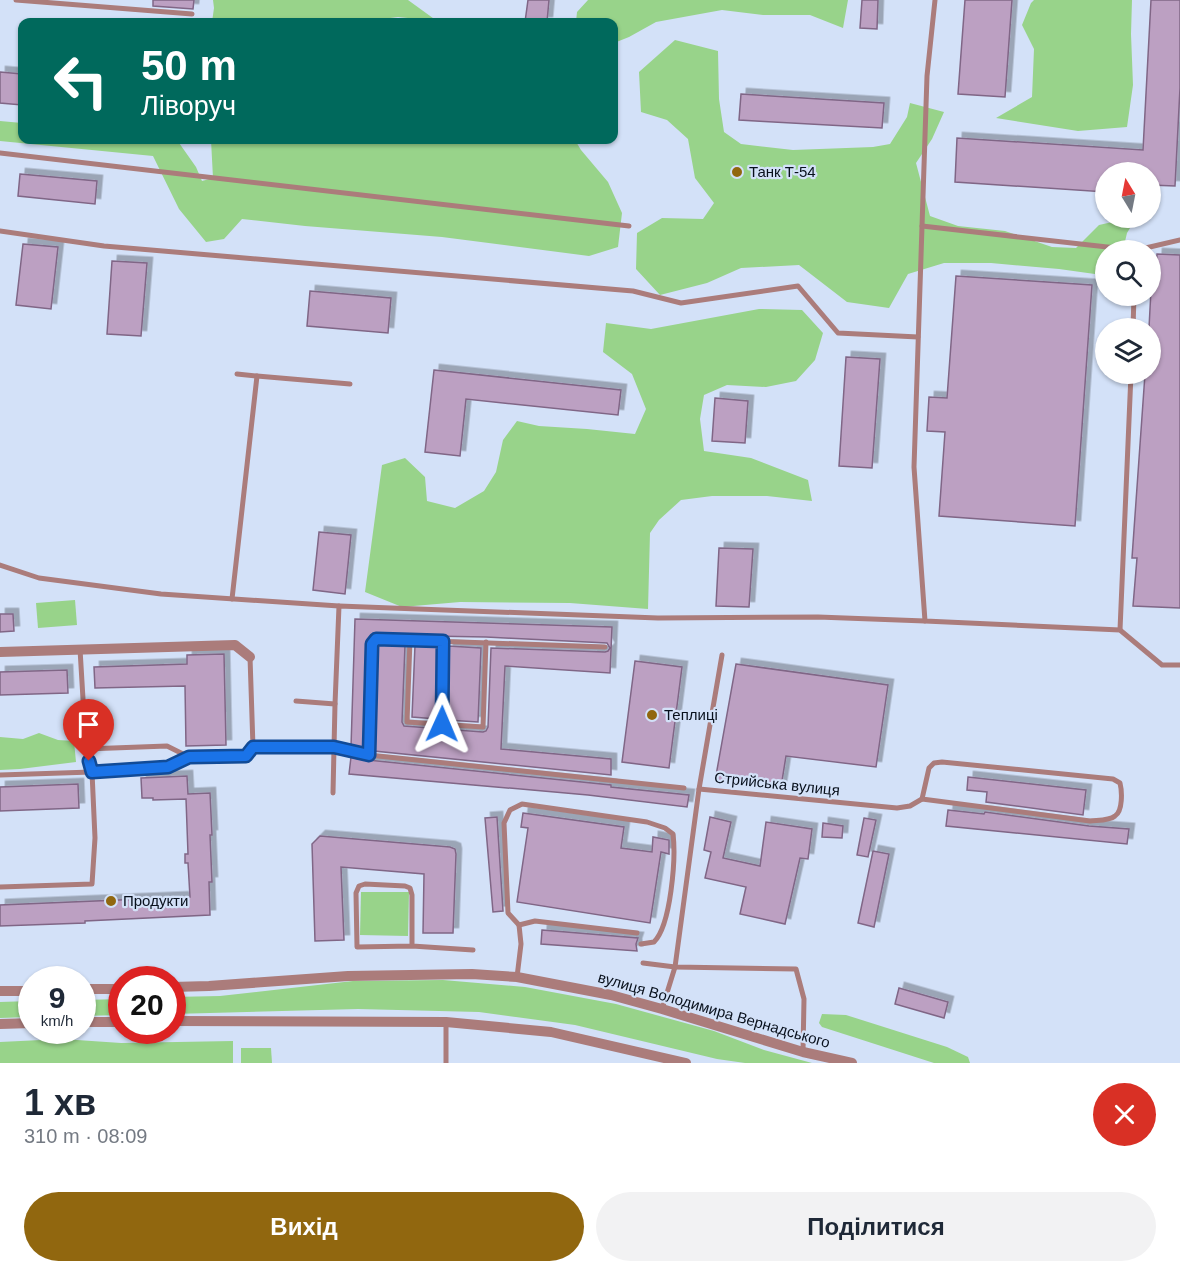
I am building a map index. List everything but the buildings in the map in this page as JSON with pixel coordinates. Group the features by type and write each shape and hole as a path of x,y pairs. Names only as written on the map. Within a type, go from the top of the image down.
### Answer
{"street":[{"path":"0,652 236,645 250,657"},
{"name":"вулиця Володимира Вернадського","path":"186,987 348,976 472,974 517,977 611,994 803,1052 852,1063"},
{"path":"0,992 18,991"},
{"path":"186,1021 446,1022 551,1032 686,1063"},
{"path":"0,1024 18,1023"}],"lane":[{"path":"16,0 192,14"},
{"path":"925,621 914,467 927,76 934,0"},
{"path":"0,153 629,226"},
{"path":"922,225 1095,245"},
{"path":"0,231 104,246 633,291 681,303 798,286 838,333 918,337"},
{"path":"1161,244 1180,240"},
{"path":"237,374 350,384"},
{"path":"232,599 257,376"},
{"path":"1120,630 1131,384"},
{"path":"0,566 39,578 161,594 339,606 658,618 818,616 1120,630 1162,665 1180,665"},
{"path":"333,793 339,606"},
{"path":"369,755 372,644 376,639 605,647"},
{"path":"410,640 407,722 483,728 486,642"},
{"path":"442,724 443,641"},
{"path":"0,887 92,885 95,838 92,772 86,749 80,649"},
{"path":"699,789 722,655"},
{"path":"0,776 168,767 189,757 246,756 253,747 250,657"},
{"path":"296,701 335,704"},
{"path":"86,749 167,746 189,757"},
{"path":"253,747 334,747 369,755 684,788"},
{"path":"942,762 1113,779 1120,783 1121,790 1119,810 1115,816 1090,821 922,799 929,768 934,763 942,762"},
{"name":"Стрийська вулиця","path":"662,1008 675,966 699,789 897,808 910,806 922,799"},
{"path":"517,977 521,944 519,925 508,913 504,823 510,810 522,804 647,822 665,828 673,834 675,856 668,906 660,934 654,942 641,944"},
{"path":"412,946 410,888 365,884 359,886 356,893 357,947 412,946 473,950"},
{"path":"519,925 535,921 637,933"},
{"path":"644,963 796,969 804,999 803,1052"},
{"path":"446,1022 446,1063"}],"green space":[{"path":"213,0 408,0 433,18 213,18"},
{"path":"588,0 848,0 843,28 810,15 763,15 722,10 656,22 618,41 618,18 576,18 577,12"},
{"path":"1034,0 1132,0 1133,85 1127,127 1078,131 996,118 1032,97 1034,49 1022,25"},
{"path":"675,40 718,51 719,99 724,132 741,144 793,150 873,147 890,144 907,117 910,103 944,112 932,139 916,163 930,216 958,226 1005,231 1052,247 1076,248 1096,228 1130,228 1125,240 1095,240 1095,274 991,263 944,263 908,274 889,308 847,302 799,265 741,268 707,283 660,295 636,269 637,233 662,218 703,219 714,203 695,178 688,139 667,120 641,112 639,72"},
{"path":"0,121 18,123 18,143 0,141"},
{"path":"31,144 180,144 196,167 202,181 213,178 211,144 577,144 608,182 622,213 618,247 589,256 442,237 242,219 224,239 206,242 179,209 153,156"},
{"path":"759,309 802,310 823,333 815,360 796,381 766,387 727,385 704,395 700,419 704,451 751,458 808,480 812,501 767,496 712,496 681,500 659,520 650,533 648,609 570,603 460,602 402,607 365,592 382,465 405,458 425,477 427,501 455,508 484,491 496,472 503,440 517,421 539,426 635,434 646,409 632,374 603,352 606,323 651,329"},
{"path":"75,600 77,625 38,628 36,603"},
{"path":"39,733 58,740 74,741 76,762 0,770 0,737 23,739"},
{"path":"361,892 409,892 408,936 360,935"},
{"path":"443,980 525,987 616,1004 714,1031 764,1050 812,1063 745,1063 717,1059 575,1025 479,1012 358,1009 186,1014 186,997 220,996 353,981"},
{"path":"108,999 108,1015 96,1016 96,1000"},
{"path":"18,1001 18,1017 0,1018 0,1002"},
{"path":"822,1014 846,1015 947,1047 968,1057 970,1063 934,1063 822,1027 819,1023"},
{"path":"18,1041 18,1044 96,1044 96,1041 108,1042 108,1044 186,1044 186,1042 233,1041 233,1063 0,1063 0,1042"},
{"path":"241,1048 271,1048 272,1063 241,1063"}],"place":[{"name":"Танк Т-54","path":"737,172"},
{"name":"Теплиці","path":"652,715"},
{"name":"Продукти","path":"111,901"}],"route":[{"path":"89,761 92,772 168,767 189,757 246,756 253,747 334,747 369,755 372,644 376,639 443,641 442,724"}]}
